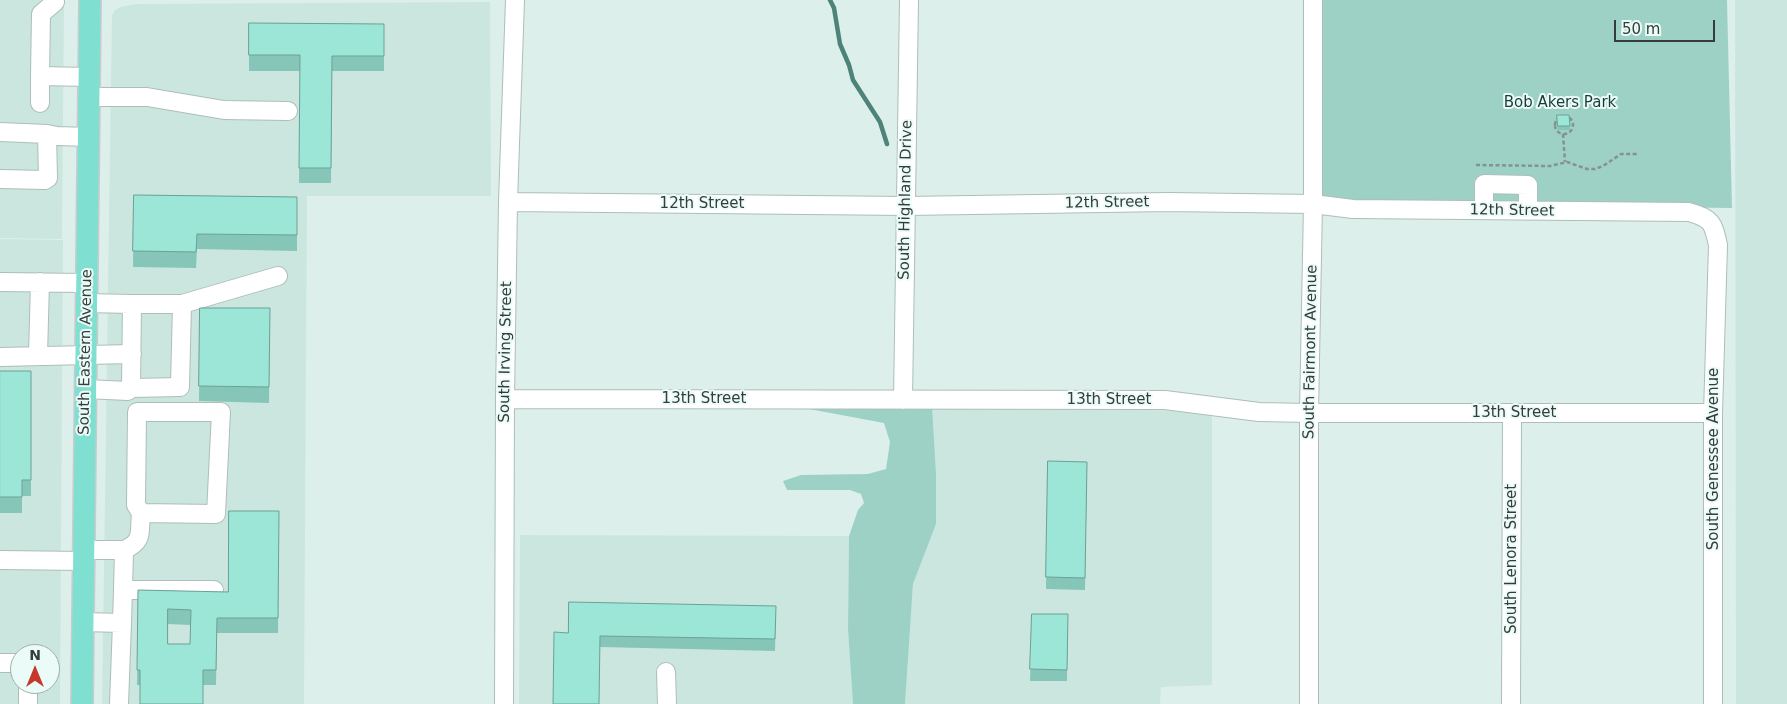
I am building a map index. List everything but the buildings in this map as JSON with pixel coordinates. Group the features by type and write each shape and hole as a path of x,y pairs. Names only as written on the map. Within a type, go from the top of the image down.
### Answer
{"main road":[{"name":"South Eastern Avenue","path":"82,704 90,0"}],"street":[{"name":"South Irving Street","path":"504,704 508,202 515,0"},
{"name":"South Highland Drive","path":"903,400 909,0"},
{"name":"South Fairmont Avenue","path":"1309,704 1309,413 1313,204 1313,0"},
{"path":"40,103 41,14 58,1"},
{"path":"40,76 89,87 224,110 288,111"},
{"path":"0,132 88,136"},
{"path":"0,179 45,180 48,178 47,134"},
{"path":"1484,210 1484,184 1528,184 1528,211"},
{"name":"12th Street","path":"508,202 906,206 1168,202 1313,204 1353,209 1689,212 1706,218"},
{"name":"South Genessee Avenue","path":"1706,218 1714,230 1718,245 1714,413 1713,704"},
{"path":"0,282 40,282 132,304 182,304 278,276"},
{"path":"38,356 40,282"},
{"path":"131,388 132,304"},
{"path":"86,389 128,390 131,388 180,387 182,304"},
{"path":"0,357 132,354"},
{"name":"13th Street","path":"505,399 1165,400 1259,412 1714,413"},
{"path":"0,560 84,555 124,550 135,545 139,539 141,514 136,505 137,412 221,412 216,514 141,514"},
{"name":"South Lenora Street","path":"1511,704 1512,413"},
{"path":"119,704 124,550"},
{"path":"123,590 214,590"},
{"path":"83,622 122,623"},
{"path":"666,672 667,704"}],"path":[{"path":"1563,116 1569,117 1573,125 1570,131 1563,134 1557,131 1554,126 1558,118 1563,116"},
{"path":"1563,134 1565,162"},
{"path":"1476,165 1550,166 1565,162 1587,168 1595,168 1603,166 1621,154 1639,154"}],"shaded area":[{"path":"0,0 64,0 62,239 0,238"},
{"path":"1735,0 1787,0 1787,704 1736,704"},
{"path":"490,2 491,196 307,196 304,704 102,704 112,15 115,10 121,7 135,4"},
{"path":"0,239 63,240 60,704 0,704"},
{"path":"932,405 1181,411 1212,415 1212,685 1161,687 1160,704 905,704 913,584 936,524 936,473"},
{"path":"520,535 849,536 848,629 853,704 519,704"}],"green space":[{"name":"Bob Akers Park","path":"1322,0 1727,0 1732,208 1340,203 1324,197 1320,193"},
{"path":"821,404 932,405 936,473 936,524 913,584 905,704 853,704 848,629 849,536 858,510 864,503 861,494 850,490 787,490 783,481 801,475 868,474 886,469 890,442 884,423 809,409"}],"waterway":[{"path":"830,0 834,8 840,44 853,80 880,122 887,144"}]}
